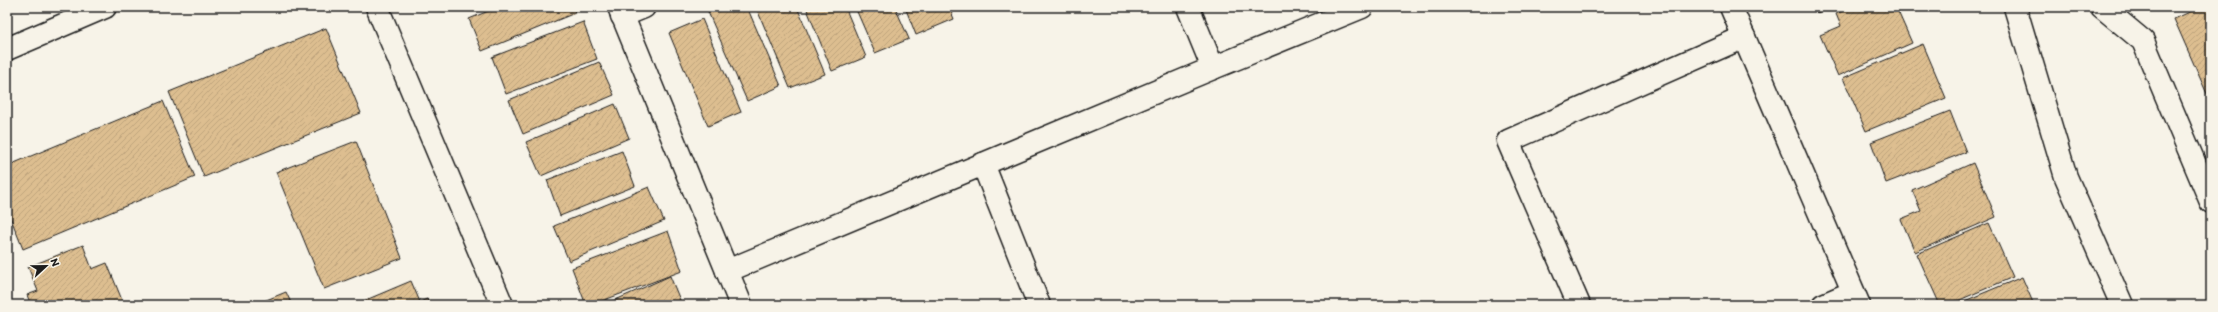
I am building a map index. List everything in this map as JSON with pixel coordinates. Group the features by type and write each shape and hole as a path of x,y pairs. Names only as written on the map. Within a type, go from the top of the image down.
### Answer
{"street":[{"path":"7,49 105,7"},
{"path":"378,7 502,305"},
{"path":"644,7 620,12 741,305"},
{"path":"1188,7 1214,68"},
{"path":"727,271 1362,7"},
{"path":"1731,7 1856,298 1823,305"},
{"path":"2015,7 2066,177 2122,305"},
{"path":"2102,7 2143,41 2211,202"},
{"path":"1579,305 1508,141 1744,37"},
{"path":"983,164 1039,305"}],"building":[{"path":"473,7 485,7 475,11"},
{"path":"498,7 573,7 575,13 482,51 469,19"},
{"path":"719,7 747,7 781,86 747,101 708,12"},
{"path":"756,7 797,7 825,74 790,88"},
{"path":"806,7 845,7 866,57 832,71"},
{"path":"855,7 895,7 909,39 875,53"},
{"path":"905,7 949,7 954,19 916,35"},
{"path":"1815,7 1831,7 1817,13"},
{"path":"1851,7 1896,7 1912,43 1838,76 1820,35 1841,26 1836,14"},
{"path":"2201,7 2211,7 2211,103 2174,19"},
{"path":"702,19 741,112 708,126 669,33"},
{"path":"583,22 597,59 506,94 492,57"},
{"path":"326,28 361,113 204,177 169,92"},
{"path":"1923,44 1946,98 1866,131 1843,78"},
{"path":"599,62 614,95 523,134 509,100"},
{"path":"163,101 195,177 23,249 7,209 7,166"},
{"path":"615,104 629,138 541,176 526,142"},
{"path":"1950,111 1966,152 1886,183 1871,142"},
{"path":"356,141 402,258 324,289 276,172"},
{"path":"622,151 635,186 560,216 547,180"},
{"path":"1973,163 1996,217 1915,252 1901,219 1921,211 1912,190"},
{"path":"649,187 664,221 569,261 554,226"},
{"path":"1989,223 2013,277 1948,305 1940,305 1917,254"},
{"path":"668,231 682,271 591,305 586,305 572,268"},
{"path":"83,245 92,269 107,263 124,305 31,305 27,295 38,291 28,267"},
{"path":"670,276 682,305 604,305"},
{"path":"2022,277 2034,305 1955,305"},
{"path":"411,281 420,302 427,299 429,305 354,305"},
{"path":"286,292 292,305 254,305"}]}
